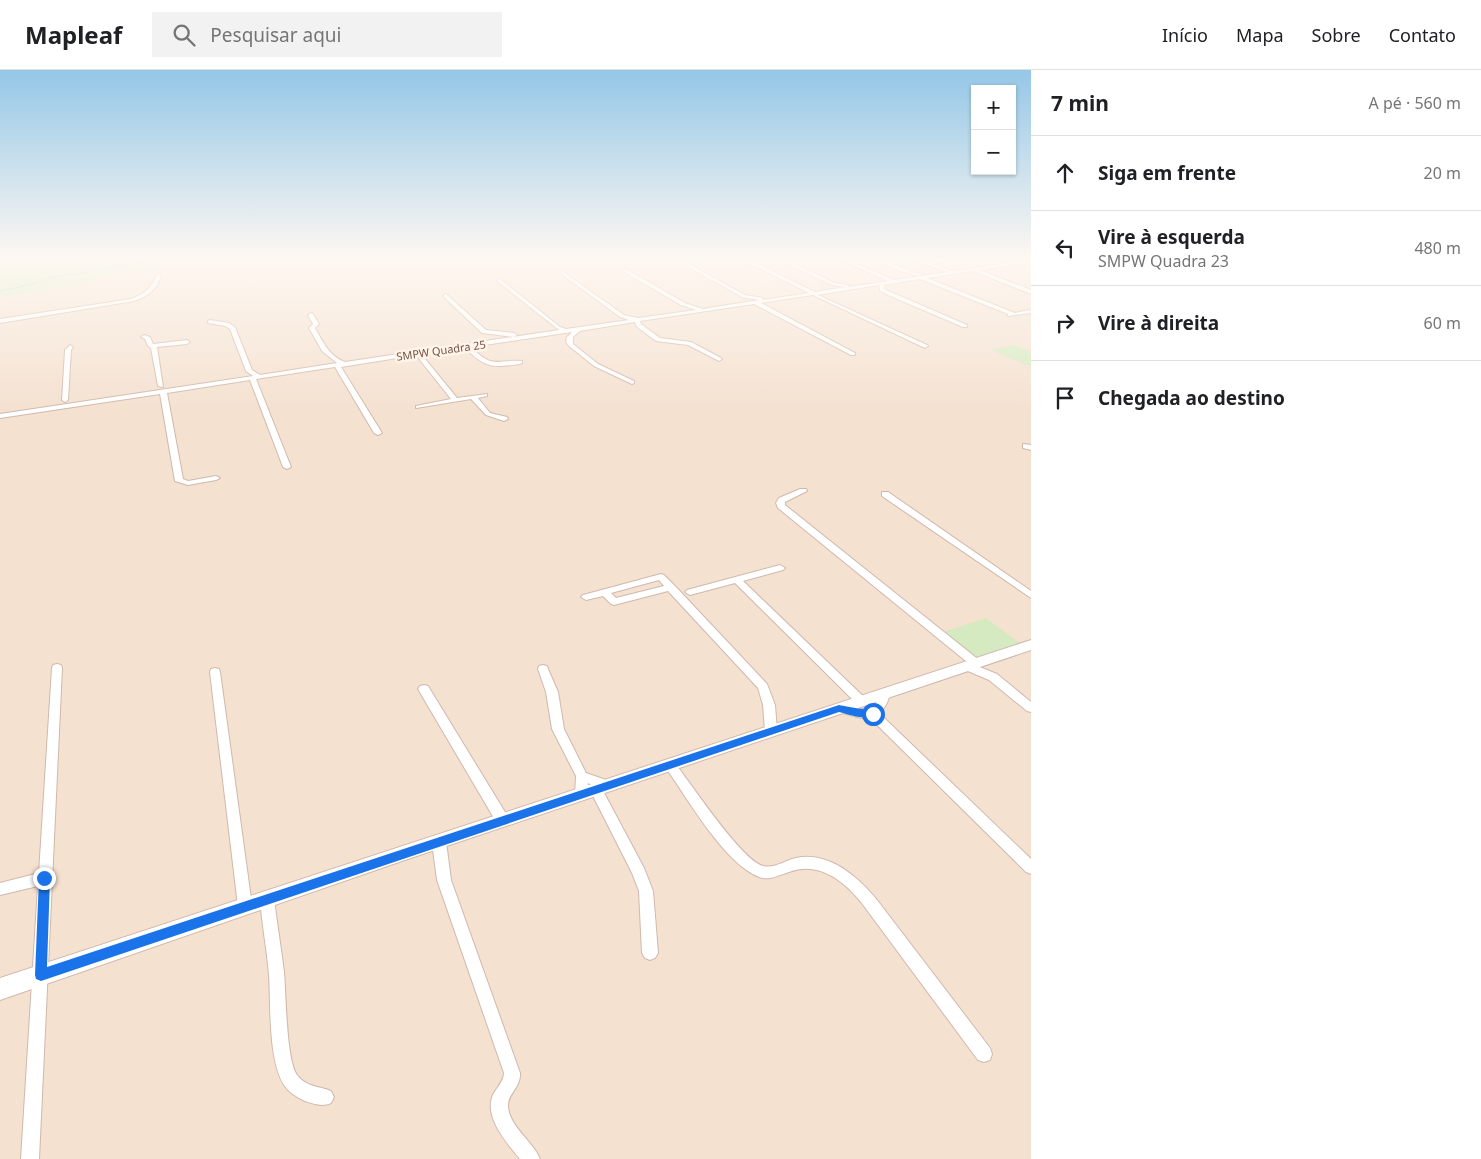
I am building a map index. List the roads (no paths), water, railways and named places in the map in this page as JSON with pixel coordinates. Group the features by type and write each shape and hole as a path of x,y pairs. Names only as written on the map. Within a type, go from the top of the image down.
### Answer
{"street":[{"path":"0,321 77,309"},
{"path":"460,309 484,332 527,337"},
{"path":"534,309 563,332 571,345 596,365 632,382"},
{"path":"608,309 622,320"},
{"path":"701,309 706,310"},
{"name":"SMPW Quadra 25","path":"162,389 177,389 255,378 336,364 563,332 622,320 637,320 714,309"},
{"path":"769,309 854,354"},
{"path":"846,309 925,346"},
{"path":"925,309 965,326"},
{"path":"992,309 1008,316 1028,312"},
{"path":"311,315 316,324 312,328 378,433"},
{"path":"637,320 638,325 658,340 688,343 719,359"},
{"path":"210,322 227,324 233,328 250,371 255,378 286,467"},
{"path":"144,337 149,339 150,346 187,342"},
{"path":"154,346 178,481 188,483 216,478"},
{"path":"467,346 481,361 488,364 520,362"},
{"path":"65,400 68,350 70,347"},
{"path":"417,353 455,400"},
{"path":"0,416 147,394 162,389"},
{"path":"418,407 485,395"},
{"path":"473,397 488,414 504,419"},
{"path":"65,400 76,405"},
{"path":"54,408 65,400"},
{"path":"803,491 782,500 781,506 1031,708"},
{"path":"885,494 1031,596"},
{"path":"690,592 780,568"},
{"path":"586,597 661,577 763,687 769,705 771,731"},
{"path":"736,579 1031,868"},
{"path":"0,989 839,708 867,708 884,694 1031,645"},
{"path":"976,663 993,677"},
{"path":"30,1159 34,1056 41,975 44,878 57,668"},
{"path":"543,669 552,692 558,729 582,776 595,790 639,872 646,891 650,953"},
{"path":"215,672 245,906"},
{"path":"424,689 503,821"},
{"path":"670,765 733,849 750,867 765,873 801,862 812,862 834,870 848,879 873,906 984,1054"},
{"path":"582,776 595,790"},
{"path":"439,842 444,880 512,1073 513,1079 510,1086 500,1099 499,1113 531,1159"},
{"path":"0,889 44,878"},
{"path":"267,899 284,1061 289,1077 298,1088 309,1095 325,1097"}]}
